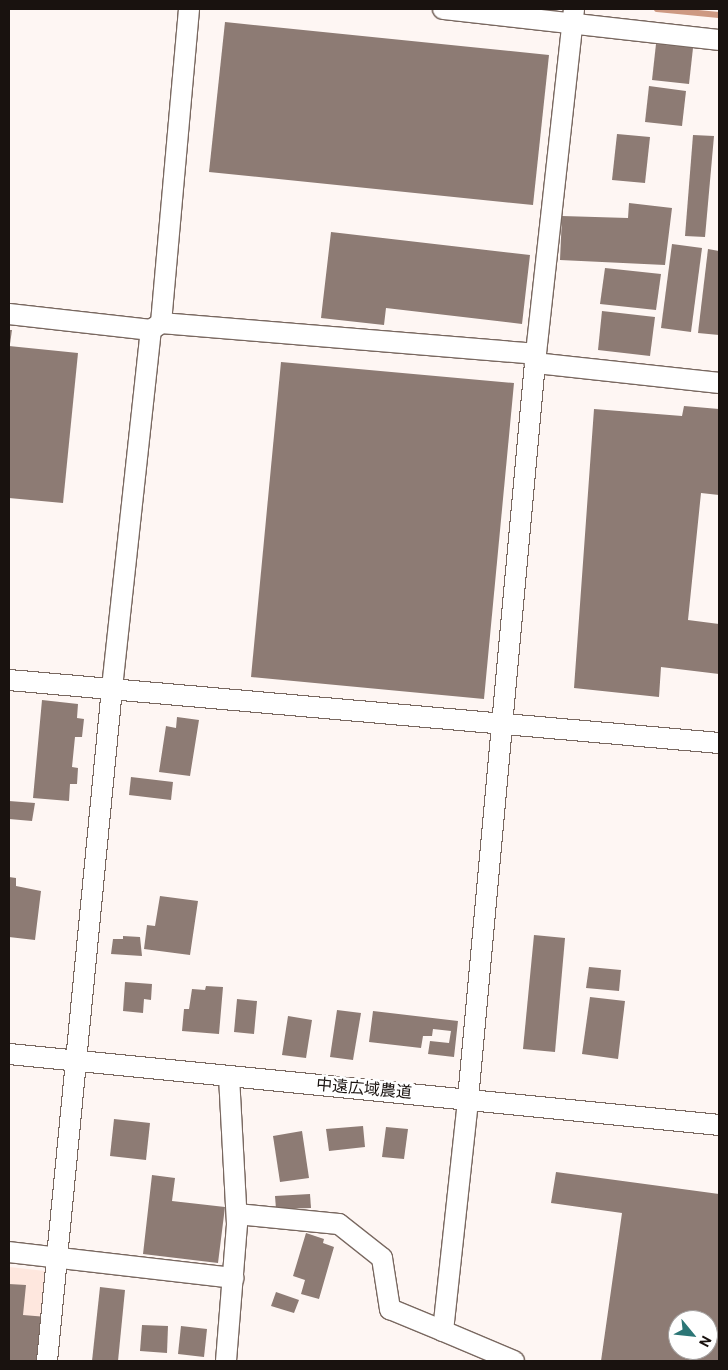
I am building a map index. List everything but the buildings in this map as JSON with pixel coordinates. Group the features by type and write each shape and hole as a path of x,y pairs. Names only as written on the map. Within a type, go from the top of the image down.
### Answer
{"street":[{"path":"47,1361 112,688 156,326 189,9"},
{"path":"443,9 574,16 719,40"},
{"path":"443,1331 468,1099 504,722 535,358 574,16"},
{"path":"9,314 535,358 719,383"},
{"path":"9,680 504,722 719,743"},
{"name":"中遠広域農道","path":"9,1054 719,1125"},
{"path":"226,1361 237,1214 229,1076"},
{"path":"237,1214 338,1224 382,1258 390,1309 514,1361"},
{"path":"9,1252 233,1278"}],"shaded area":[{"path":"9,1267 54,1272 45,1361 9,1361"}],"waterway":[{"path":"657,9 719,15"}]}
